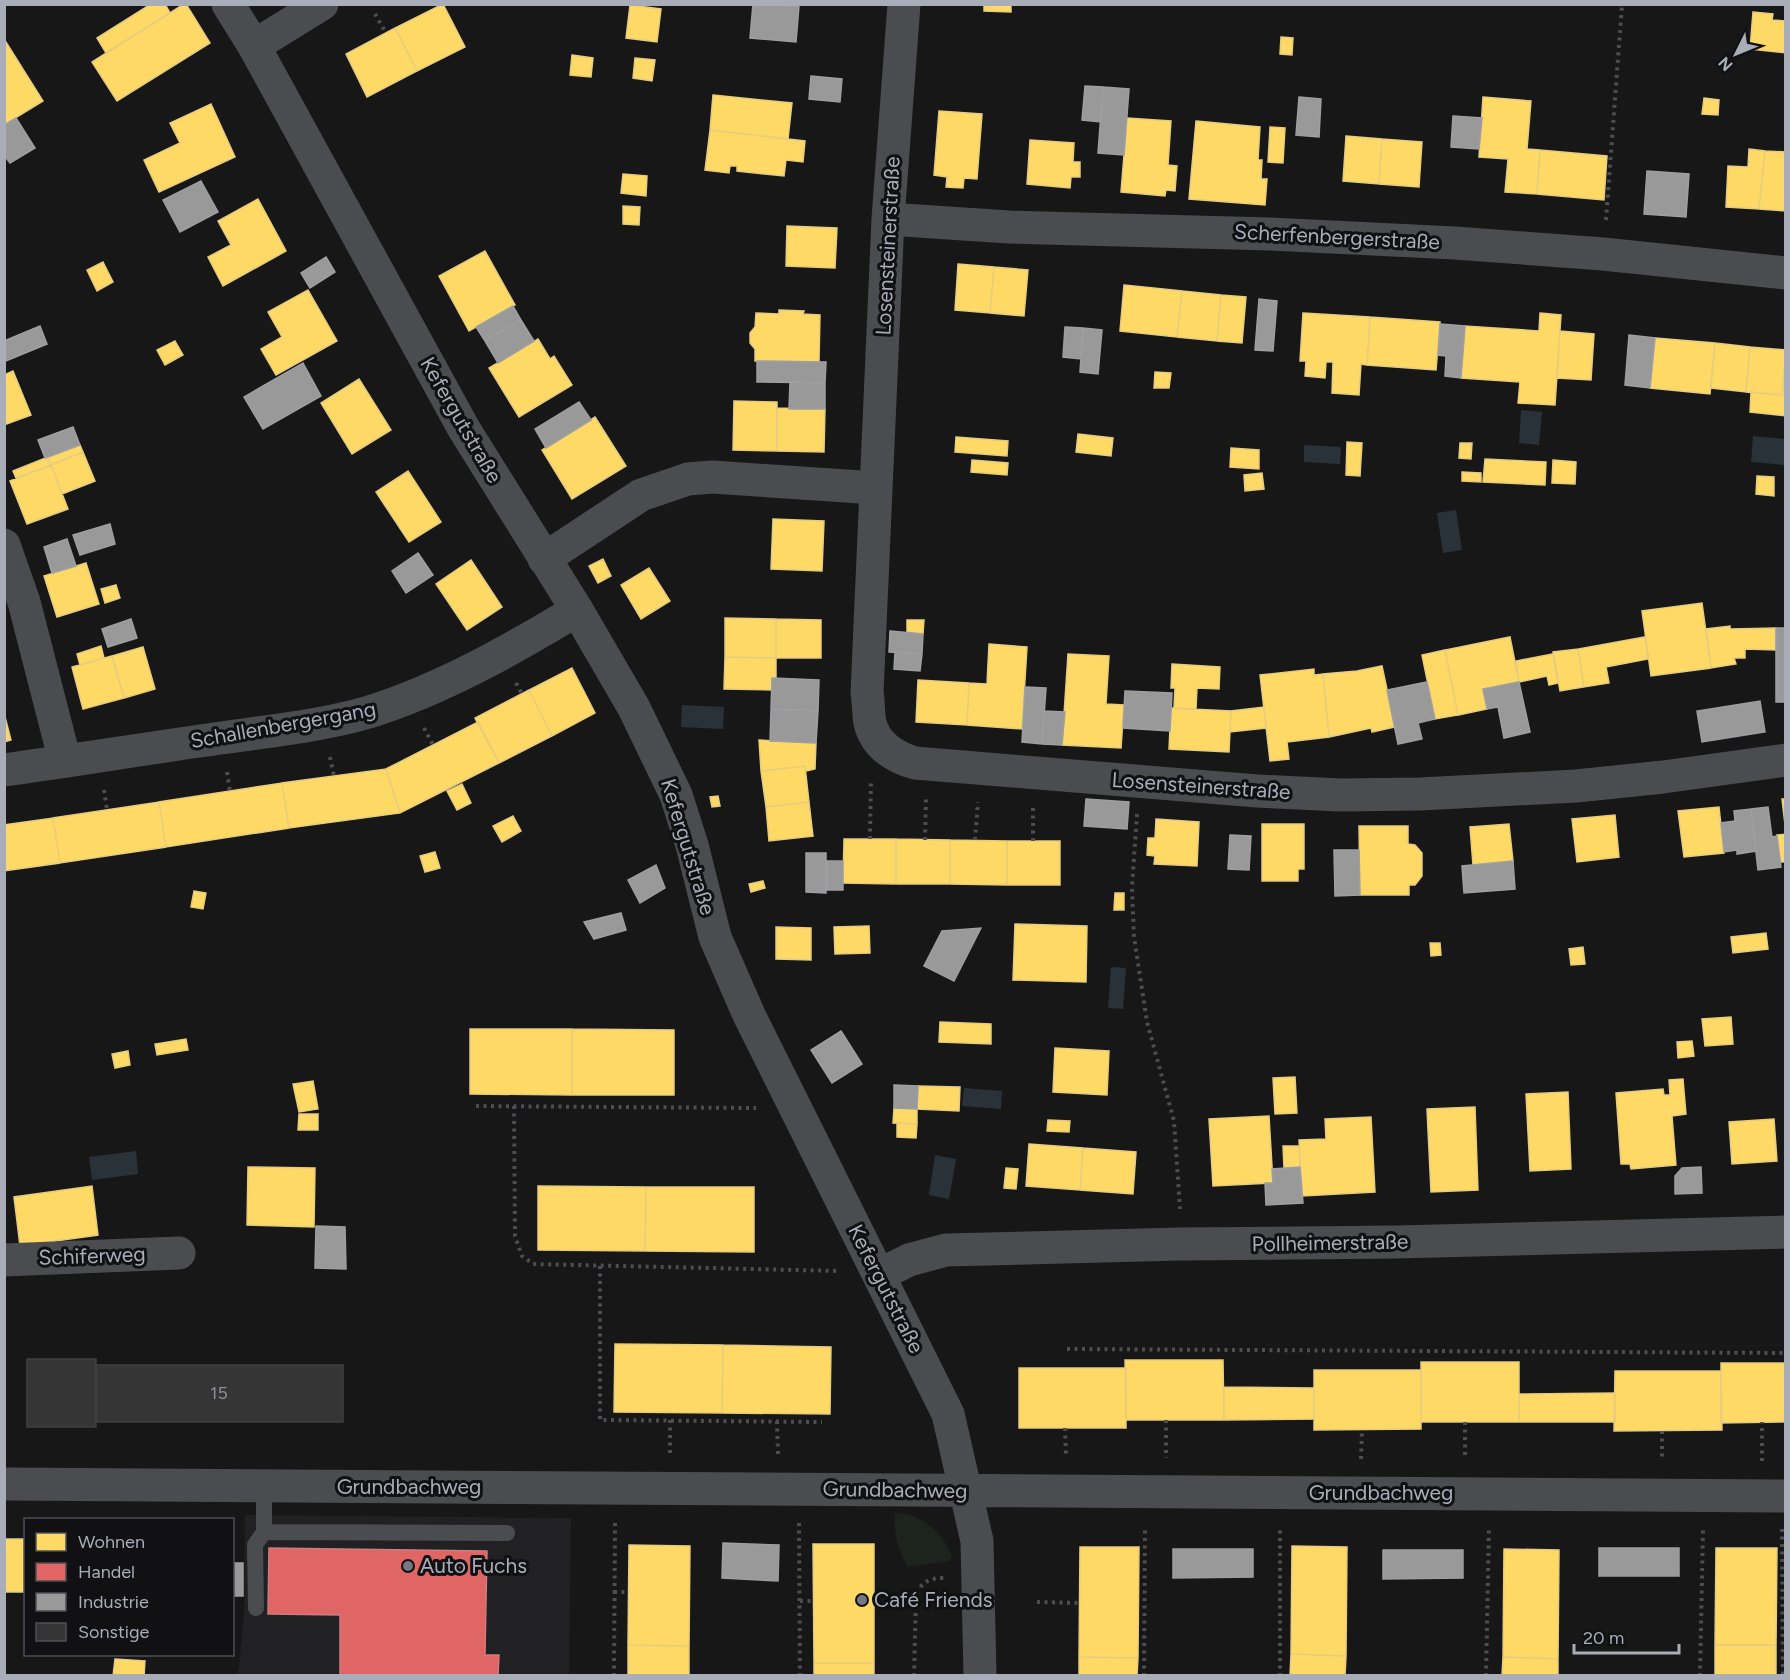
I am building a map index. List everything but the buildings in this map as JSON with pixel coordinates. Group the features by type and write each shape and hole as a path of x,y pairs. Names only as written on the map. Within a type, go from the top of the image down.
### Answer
{"street":[{"name":"Kefergutstraße","path":"228,4 254,46 464,429 577,610 634,708 676,795 692,845 715,937 725,962 864,1273 948,1414 977,1540 980,1676"},
{"path":"254,46 322,4"},
{"name":"Losensteinerstraße","path":"904,4 888,219 867,693 874,735 885,748 898,758 915,763 1257,791 1341,795 1420,794 1576,786 1663,777 1785,760"},
{"name":"Scherfenbergerstraße","path":"888,219 1009,227 1259,233 1455,243 1603,254 1785,273"},
{"path":"544,559 641,495 688,479 712,477 876,488"},
{"path":"4,545 24,603 64,760"},
{"name":"Schallenbergergang","path":"4,770 295,727 366,713 435,686 577,610"},
{"name":"Pollheimerstraße","path":"864,1273 946,1251 1785,1232"},
{"name":"Schiferweg","path":"4,1260 179,1253"},
{"name":"Grundbachweg","path":"4,1484 1785,1496"}],"lane":[{"path":"256,1608 255,1545 264,1532 264,1485"},
{"path":"264,1532 507,1533"}],"path":[{"path":"1606,221 1622,5 1618,4"},
{"path":"375,14 386,33"},
{"path":"870,839 872,775"},
{"path":"925,840 926,789"},
{"path":"975,840 978,795"},
{"path":"1032,841 1034,799"},
{"path":"1138,805 1132,887 1134,937 1147,1022 1174,1121 1180,1203"},
{"path":"476,1106 757,1108"},
{"path":"514,1106 515,1236 522,1256 533,1264 864,1273"},
{"path":"600,1266 600,1420 822,1422"},
{"path":"1067,1349 1785,1353"},
{"path":"670,1420 670,1455"},
{"path":"1166,1420 1166,1461"},
{"path":"777,1421 778,1455"},
{"path":"1465,1422 1466,1463"},
{"path":"1762,1422 1762,1465"},
{"path":"1065,1428 1066,1461"},
{"path":"1361,1463 1362,1429"},
{"path":"1662,1431 1662,1464"},
{"path":"614,1676 615,1511"},
{"path":"799,1514 800,1676"},
{"path":"1144,1676 1145,1516"},
{"path":"1280,1516 1280,1676"},
{"path":"1486,1676 1489,1516"},
{"path":"1700,1676 1702,1527"},
{"path":"1782,1528 1783,1676"},
{"path":"914,1676 915,1605 919,1588 926,1581 934,1578 978,1576"},
{"path":"614,1592 629,1592"},
{"path":"800,1601 814,1601"},
{"path":"1037,1602 1080,1603"}],"shaded area":[{"path":"1521,410 1542,412 1539,445 1519,443"},
{"path":"1753,436 1785,439 1785,465 1751,462"},
{"path":"1304,445 1341,447 1340,464 1304,462"},
{"path":"1456,510 1462,550 1443,553 1437,513"},
{"path":"682,705 724,707 723,729 681,727"},
{"path":"1111,967 1126,968 1123,1009 1108,1008"},
{"path":"964,1088 1002,1091 1001,1109 962,1106"},
{"path":"136,1151 138,1174 92,1180 89,1157"},
{"path":"935,1155 956,1159 949,1199 929,1195"},
{"path":"895,1513 922,1520 937,1532 952,1556 950,1561 908,1567 897,1541"},
{"name":"Auto Fuchs","path":"245,1515 571,1518 569,1675 238,1676 244,1613"}],"place":[{"name":"Auto Fuchs","path":"408,1566"},
{"name":"Café Friends","path":"862,1600"}]}
